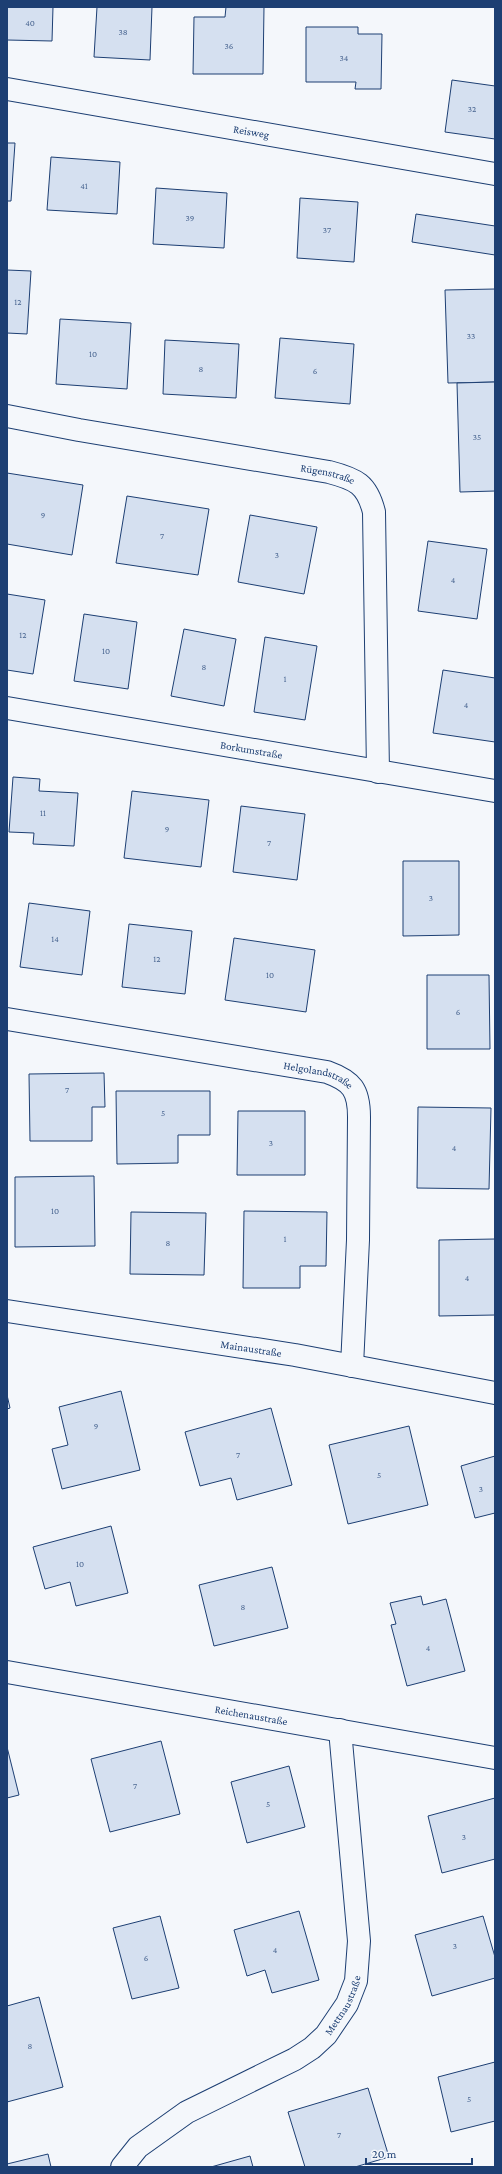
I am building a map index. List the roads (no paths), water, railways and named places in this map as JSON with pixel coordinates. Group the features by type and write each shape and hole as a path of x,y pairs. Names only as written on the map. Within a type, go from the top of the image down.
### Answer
{"street":[{"name":"Reisweg","path":"7,90 495,174"},
{"name":"Rügenstraße","path":"7,416 79,430 329,472 347,477 362,486 371,500 374,512 378,772"},
{"name":"Borkumstraße","path":"7,708 495,791"},
{"name":"Helgolandstraße","path":"7,1019 314,1069 327,1072 348,1082 355,1091 359,1104 358,1240 352,1366"},
{"name":"Mainaustraße","path":"7,1310 352,1366 495,1393"},
{"name":"Reichenaustraße","path":"7,1672 495,1758"},
{"name":"Mettnaustraße","path":"122,2167 138,2147 180,2117 295,2059 312,2048 326,2035 347,2004 356,1981 359,1941 340,1730"}]}
